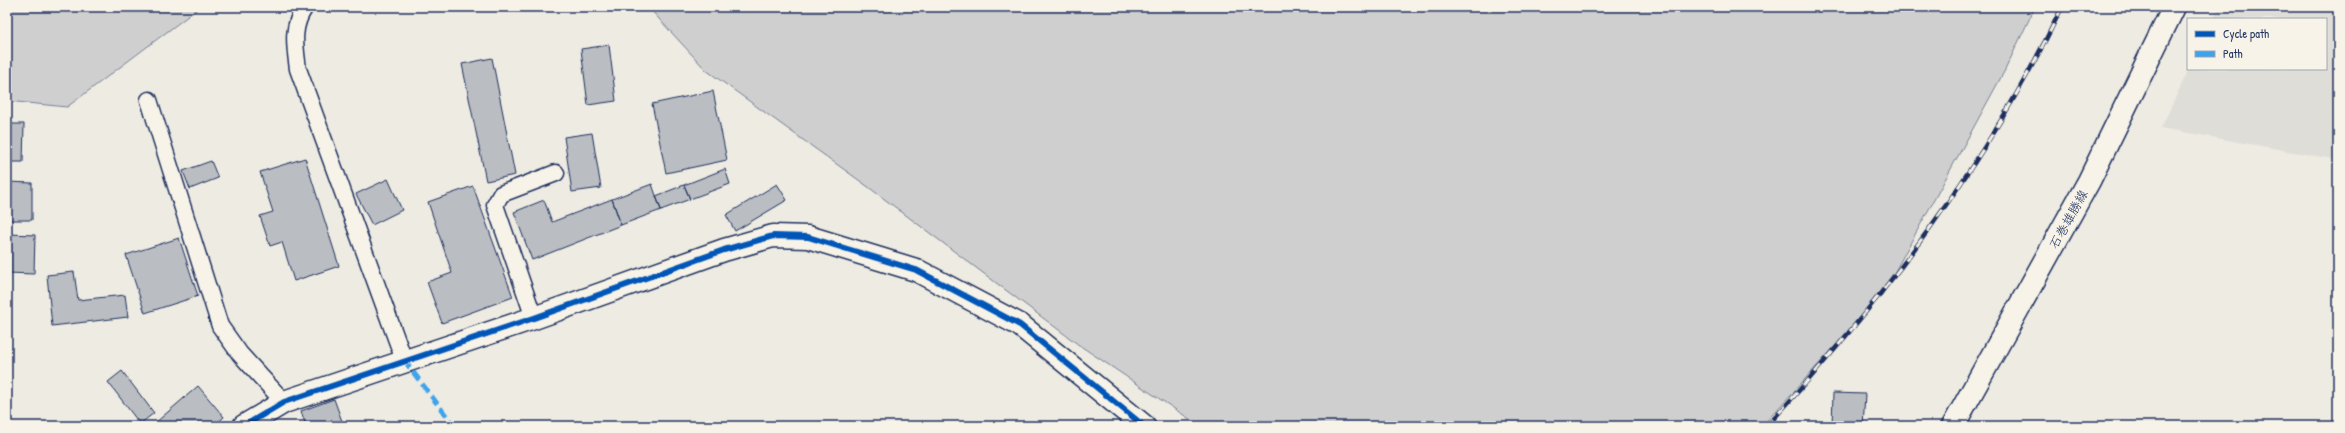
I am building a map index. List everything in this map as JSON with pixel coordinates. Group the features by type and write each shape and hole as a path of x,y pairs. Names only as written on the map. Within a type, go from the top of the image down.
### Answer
{"street":[{"name":"石巻雄勝線","path":"1952,426 2089,181 2174,7"},
{"path":"244,426 284,402 404,360 534,318 724,250 773,236 808,237 916,270 1020,325 1144,426"}],"lane":[{"path":"305,7 300,14 294,34 298,69 404,360"},
{"path":"149,100 220,326 240,354 284,402"},
{"path":"534,318 495,205 501,194 556,173"}],"shaded area":[{"path":"7,7 200,7 67,107 7,101"},
{"path":"648,7 2035,7 2005,70 1882,295 1762,426 1200,426 1079,345 867,186 706,70"},
{"path":"2219,7 2338,7 2338,160 2161,128 2189,70 2327,70 2327,18 2214,18"}],"building":[{"path":"609,45 616,101 588,105 581,49"},
{"path":"492,58 515,175 486,181 462,64"},
{"path":"713,91 727,160 666,173 652,104"},
{"path":"7,124 24,124 23,162 7,162"},
{"path":"592,133 601,188 572,192 564,137"},
{"path":"305,158 339,266 294,281 282,242 270,246 260,216 273,212 260,172"},
{"path":"211,161 218,178 190,189 183,171"},
{"path":"725,169 730,184 690,199 684,185"},
{"path":"388,179 402,210 372,225 356,194"},
{"path":"7,182 32,183 32,220 7,220"},
{"path":"652,184 661,210 621,225 612,199"},
{"path":"777,184 787,200 735,231 726,215"},
{"path":"684,185 690,199 661,210 656,196"},
{"path":"473,186 513,297 442,323 427,282 452,273 428,202"},
{"path":"612,199 621,225 532,260 514,212 544,200 552,222"},
{"path":"7,234 35,235 34,274 7,273"},
{"path":"179,238 198,296 145,313 126,255"},
{"path":"74,272 78,300 125,295 128,317 52,326 47,275"},
{"path":"122,371 154,413 140,424 108,382"},
{"path":"198,386 224,417 214,426 155,426 154,424"},
{"path":"1833,393 1865,394 1863,426 1832,426"},
{"path":"334,399 343,424 336,426 306,426 301,411"}],"railway":[{"path":"1767,426 1852,329 1892,279 1930,227 1967,174 2001,120 2033,64 2062,7"}],"marked path":[{"path":"404,360 454,426"}],"cycle path":[{"path":"244,426 284,402 534,318 724,250 773,236 808,237 916,270 1020,325 1144,426"}]}
